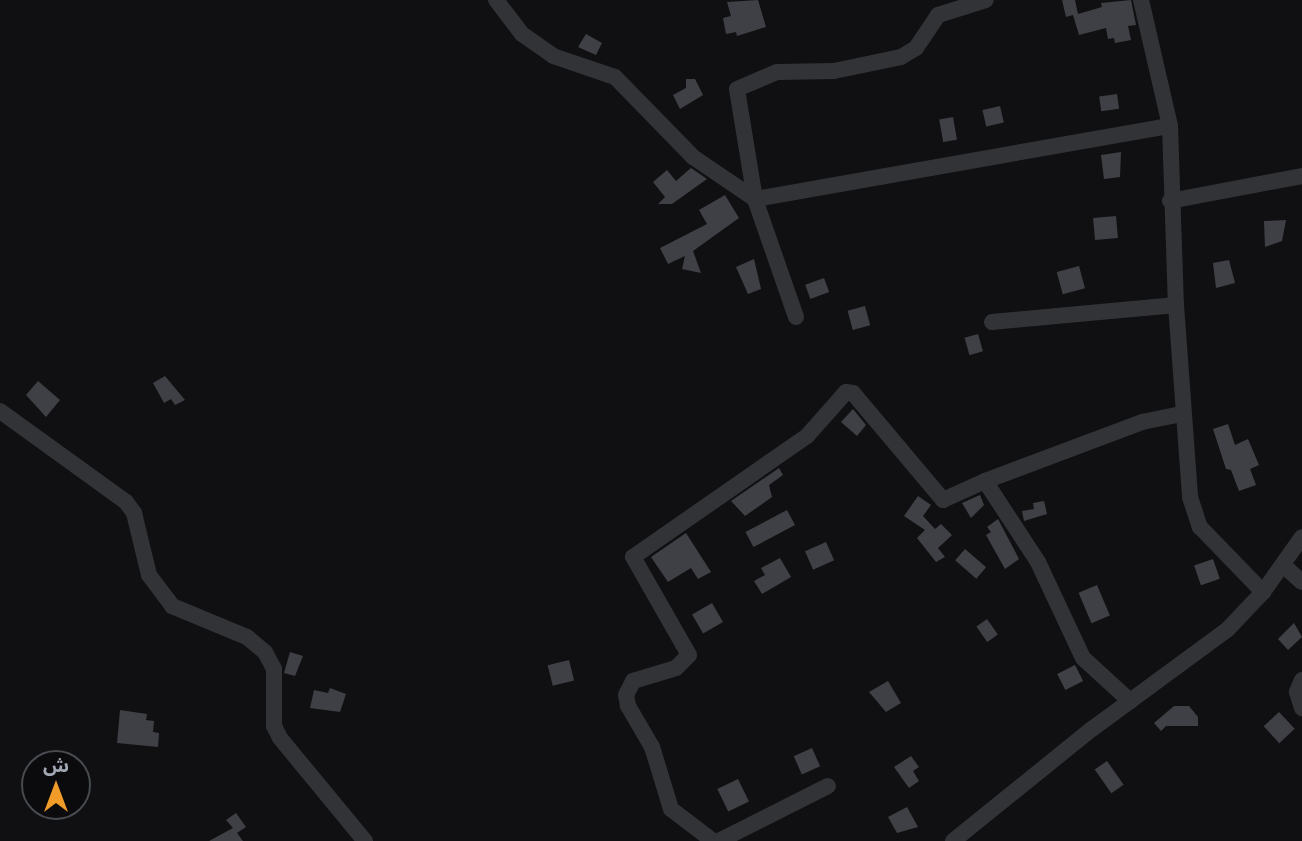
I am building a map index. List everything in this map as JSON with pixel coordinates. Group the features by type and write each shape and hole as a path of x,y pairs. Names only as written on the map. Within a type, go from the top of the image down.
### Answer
{"street":[{"path":"496,0 522,34 553,56 615,77 693,157 755,199 1170,126"},
{"path":"796,317 755,199 735,97 739,86 777,72 834,71 901,57 916,48 938,15 986,0"},
{"path":"1141,0 1170,126 1170,201 1186,479 1200,527 1263,592"},
{"path":"1170,201 1302,176"},
{"path":"992,322 1176,304"},
{"path":"713,841 671,809 652,747 628,706 626,695 633,681 676,668 689,655 633,557 807,436 846,392 853,393 943,500 985,481 1142,422 1182,414"},
{"path":"0,411 126,502 134,513 149,575 172,606 247,637 265,652 274,669 274,726 280,738 365,841"},
{"path":"985,481 1038,562 1083,658 1130,701"},
{"path":"953,841 1130,701 1193,658 1263,592 1302,537"},
{"path":"1283,565 1302,582"},
{"path":"1302,680 1297,692 1302,708"},
{"path":"719,841 828,786"}],"building":[{"path":"758,0 766,27 737,36 736,32 726,34 723,18 731,16 727,2"},
{"path":"1062,0 1075,0 1078,14 1102,7 1101,3 1131,0 1136,25 1128,26 1131,40 1115,43 1114,38 1108,39 1106,28 1079,35 1073,15 1066,17"},
{"path":"586,34 602,43 596,55 578,47"},
{"path":"686,79 695,79 703,95 680,109 673,95 686,88"},
{"path":"1117,94 1119,109 1101,111 1099,97"},
{"path":"1000,106 1004,123 986,127 982,110"},
{"path":"953,117 957,140 943,142 939,119"},
{"path":"1121,152 1120,177 1104,179 1101,155"},
{"path":"691,168 707,179 672,204 658,204 665,197 653,182 667,170 676,181"},
{"path":"725,195 739,218 693,251 701,273 682,269 685,256 668,264 660,248 707,224 699,210"},
{"path":"1116,216 1118,238 1095,240 1093,218"},
{"path":"1286,220 1282,241 1265,247 1264,221"},
{"path":"754,259 761,289 748,294 736,267"},
{"path":"1229,260 1235,283 1216,288 1213,263"},
{"path":"1079,266 1085,288 1063,294 1057,272"},
{"path":"824,278 829,292 810,299 805,285"},
{"path":"865,306 870,325 853,330 848,311"},
{"path":"978,334 983,351 970,355 965,338"},
{"path":"165,376 185,400 175,405 171,399 164,403 153,383"},
{"path":"38,381 60,400 46,417 26,395"},
{"path":"853,409 866,425 857,436 841,422"},
{"path":"1228,424 1235,445 1248,439 1259,465 1250,469 1256,485 1239,491 1231,470 1226,469 1213,429"},
{"path":"779,468 783,475 769,485 772,497 745,516 731,501"},
{"path":"980,495 984,505 971,518 962,503"},
{"path":"918,496 931,505 923,516 935,529 941,524 952,535 938,548 945,557 936,562 917,538 925,530 904,516"},
{"path":"1044,501 1047,514 1024,521 1022,511 1034,509 1033,503"},
{"path":"787,510 795,525 753,547 746,532"},
{"path":"998,519 1019,559 1005,569 986,535 991,532 987,527"},
{"path":"686,533 711,572 698,579 691,568 668,582 651,557"},
{"path":"826,542 834,560 813,570 805,551"},
{"path":"965,549 986,567 976,579 955,560"},
{"path":"780,558 791,577 762,594 754,581 765,575 761,568"},
{"path":"1213,559 1220,579 1201,585 1194,566"},
{"path":"1097,585 1110,615 1091,623 1079,593"},
{"path":"712,603 723,622 703,634 692,614"},
{"path":"987,619 998,635 987,642 976,626"},
{"path":"1294,623 1302,637 1288,650 1278,639"},
{"path":"290,652 303,656 295,676 284,673"},
{"path":"569,660 574,680 553,686 548,665"},
{"path":"1075,665 1083,681 1065,690 1057,674"},
{"path":"888,681 901,703 886,712 869,692"},
{"path":"330,688 346,694 340,712 310,708 314,690 328,693"},
{"path":"1174,706 1189,706 1198,717 1198,726 1166,726 1161,731 1154,723"},
{"path":"120,710 147,714 146,720 154,721 153,732 159,733 158,747 117,743"},
{"path":"1279,712 1295,729 1279,743 1264,726"},
{"path":"812,748 820,766 802,774 794,756"},
{"path":"911,756 919,767 913,771 919,781 909,788 894,767"},
{"path":"1107,761 1124,785 1111,793 1095,770"},
{"path":"738,779 749,801 728,812 717,789"},
{"path":"907,807 918,827 897,833 888,817"},
{"path":"236,813 246,827 237,833 243,841 209,841 233,828 226,820"}]}
